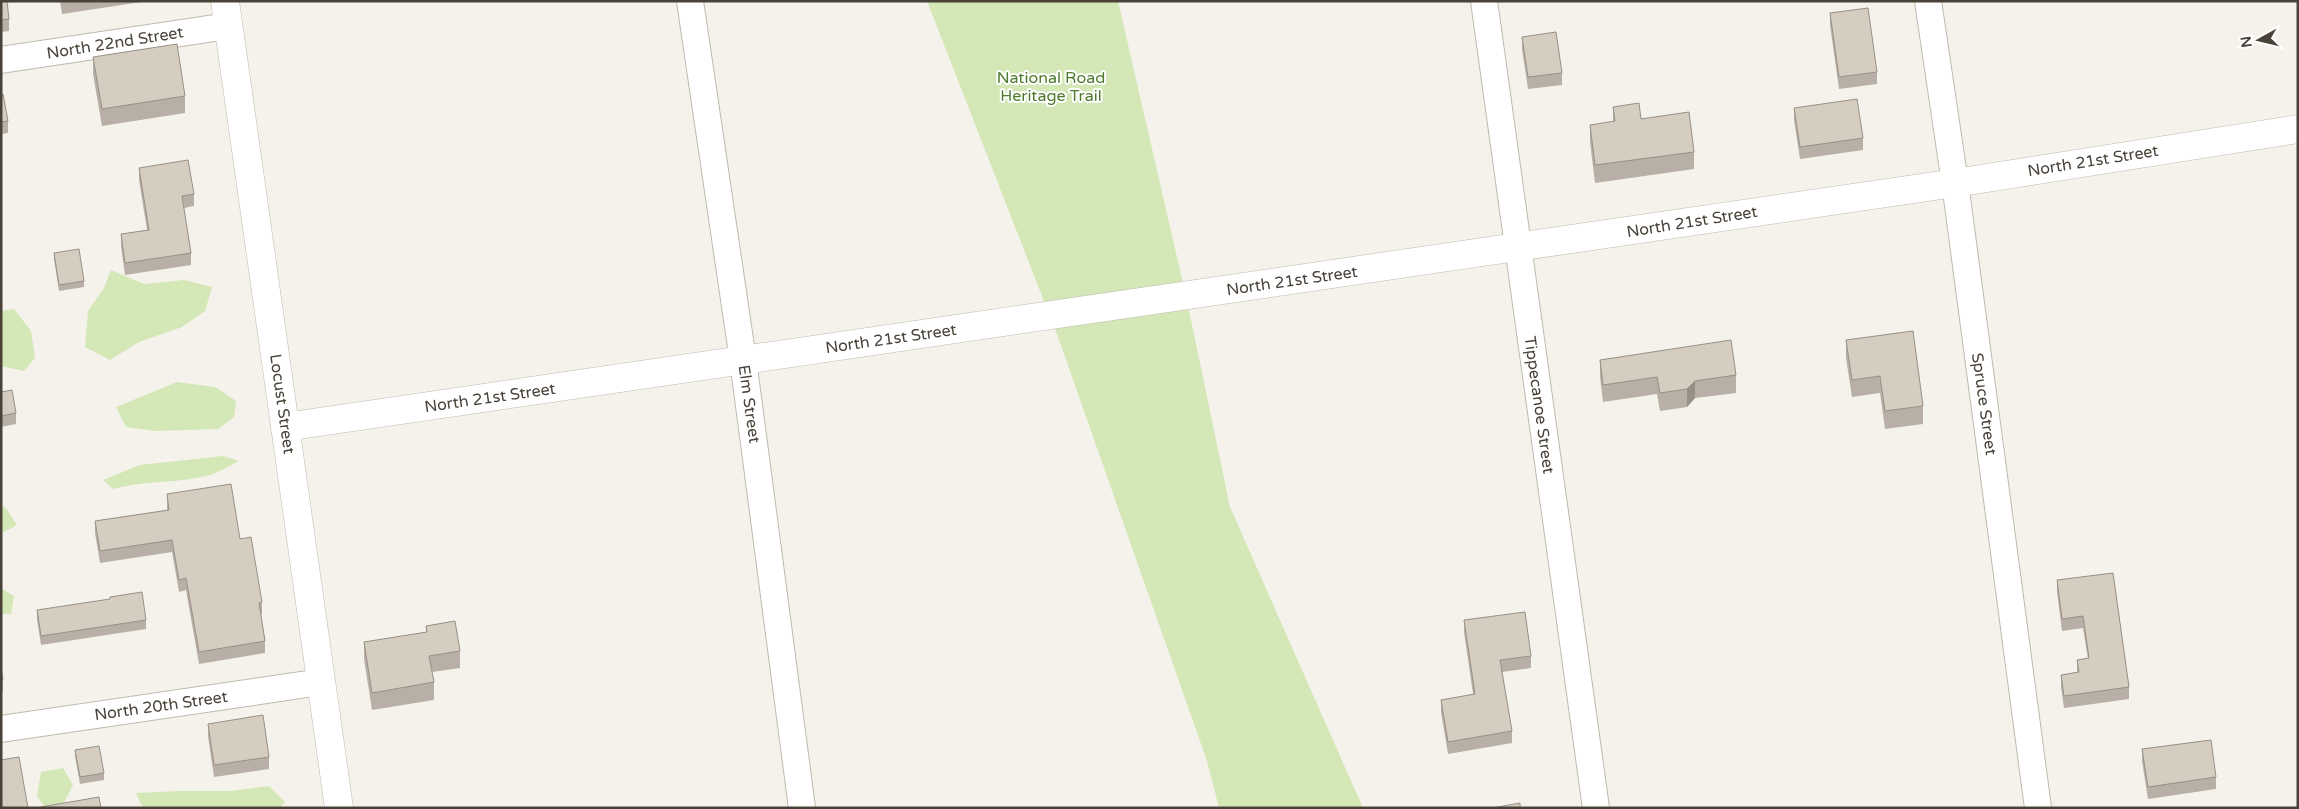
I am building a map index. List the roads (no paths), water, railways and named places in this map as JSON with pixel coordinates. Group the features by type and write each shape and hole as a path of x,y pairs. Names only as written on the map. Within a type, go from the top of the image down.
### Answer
{"street":[{"name":"Elm Street","path":"690,1 743,360 802,808"},
{"name":"Tippecanoe Street","path":"1484,1 1596,808"},
{"name":"Spruce Street","path":"1928,1 1955,184 2038,808"},
{"name":"North 22nd Street","path":"1,60 226,14"},
{"name":"Locust Street","path":"226,14 339,808"},
{"name":"North 21st Street","path":"285,427 1955,184 2298,129"},
{"name":"North 20th Street","path":"1,730 321,682"}],"park label":[{"name":"National Road Heritage Trail","path":"1051,87"}]}
